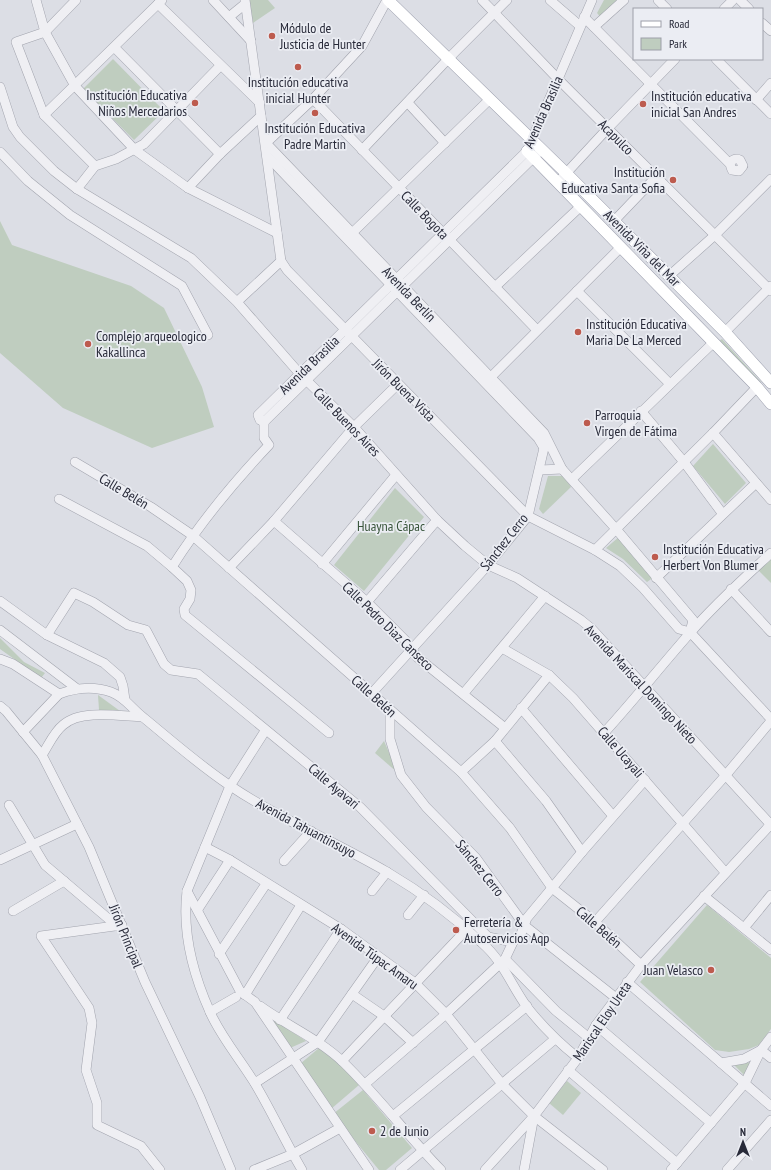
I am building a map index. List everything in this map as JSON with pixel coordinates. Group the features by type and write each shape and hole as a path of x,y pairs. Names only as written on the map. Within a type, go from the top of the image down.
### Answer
{"main road":[{"name":"Avenida Viña del Mar","path":"388,0 566,173 770,379"},
{"name":"Avenida Viña del Mar","path":"531,154 714,342 771,404"}],"street":[{"path":"36,0 45,32 76,86 135,150 188,188 277,233"},
{"path":"76,0 45,32 16,42 44,115 95,166"},
{"path":"213,0 251,41"},
{"path":"266,143 313,99 362,46 388,0"},
{"name":"Acapulco","path":"482,0 656,177 770,289"},
{"path":"362,150 408,103 448,58 507,0"},
{"path":"550,0 580,26"},
{"name":"Avenida Brasilia","path":"540,148 531,154 443,233 258,415 260,420 264,422 450,241 531,154 532,140 592,0"},
{"path":"594,27 624,0"},
{"path":"658,0 666,8"},
{"path":"725,8 733,0"},
{"path":"740,0 748,8"},
{"path":"44,115 76,86 160,2 220,66 260,103"},
{"path":"229,17 245,2"},
{"path":"239,300 281,262 268,156 245,2"},
{"path":"584,17 730,164"},
{"path":"763,24 771,31"},
{"path":"115,48 220,154"},
{"path":"558,182 674,60"},
{"path":"717,60 771,114"},
{"path":"77,189 95,166 135,150 144,144 220,66"},
{"path":"756,100 771,83"},
{"name":"Calle Buenos Aires","path":"0,87 13,127 20,137 54,171 77,189 191,258 237,302 300,374 354,427 437,520 488,565"},
{"name":"Calle Bogota","path":"313,99 537,330"},
{"path":"349,236 490,99"},
{"path":"408,103 445,142"},
{"path":"188,188 220,154 261,116"},
{"name":"Avenida Berlín","path":"266,143 349,236"},
{"path":"0,152 28,181 70,215 182,286 208,335"},
{"name":"Avenida Berlín","path":"268,156 349,236 487,380 544,433 548,447 562,469"},
{"path":"614,221 656,177"},
{"path":"669,276 715,235 771,179"},
{"path":"495,287 581,206"},
{"path":"487,380 621,247"},
{"name":"Jirón Buena Vista","path":"281,262 345,330 528,516 595,550 620,566 643,588 679,629 690,632 771,720"},
{"path":"725,332 770,289"},
{"path":"577,291 670,384"},
{"path":"572,479 714,342"},
{"path":"229,568 274,521 354,427 398,384"},
{"path":"595,550 713,433 757,387"},
{"path":"641,411 684,462 722,514"},
{"path":"172,567 192,535 240,475 269,445 264,438 264,422"},
{"path":"713,433 771,500"},
{"name":"Sánchez Cerro","path":"372,693 488,565 528,516 540,470 548,447"},
{"name":"Calle Belén","path":"75,462 151,507 192,535 461,772 510,828 552,888 595,922 641,965"},
{"path":"540,470 562,469 572,479 692,620 690,632"},
{"path":"322,564 396,475"},
{"path":"656,578 756,483"},
{"path":"59,499 148,546 187,582 191,590 190,599 184,609 185,615 329,733"},
{"path":"367,602 437,520"},
{"name":"Calle Pedro Diaz Canseco","path":"274,521 367,602 406,641 417,657 464,693 505,728"},
{"path":"604,733 646,687 690,632 731,590 771,553"},
{"name":"Avenida Mariscal Domingo Nieto","path":"488,565 517,578 592,629 725,776 771,824"},
{"path":"731,590 771,632"},
{"name":"Calle Ayavari","path":"47,635 74,593 93,602 128,624 146,630 162,660 171,670 198,674 265,731 360,807 486,941"},
{"path":"464,693 545,596"},
{"path":"0,602 47,635 104,663 120,677 125,700"},
{"path":"0,630 76,688"},
{"name":"Calle Ucayali","path":"502,648 549,675 573,698 725,872"},
{"path":"0,658 13,664 59,694 23,732"},
{"path":"461,772 495,741 549,675"},
{"name":"Avenida Tahuantinsuyo","path":"59,694 76,688 110,692 125,700 194,761 230,786 272,811 311,830 387,872 424,895 467,929 486,941 503,961 526,1006 555,1040 578,1058"},
{"path":"521,708 613,816"},
{"name":"Jirón Principal","path":"3,709 42,755 89,847 119,925 164,1025 200,1097 231,1170"},
{"name":"Sánchez Cerro","path":"390,710 390,739 401,775 426,807 476,858 525,926 616,998"},
{"path":"42,755 63,724 78,717 91,715 142,716"},
{"path":"595,922 682,822 725,776 771,720"},
{"path":"265,731 230,786 187,891 185,910 186,933 193,966 210,1012 255,1083 302,1170"},
{"path":"495,741 546,801 582,852"},
{"path":"365,1084 446,1014 503,961 513,942 521,934 527,918 645,780"},
{"path":"9,805 45,865 119,925"},
{"path":"0,860 77,824"},
{"name":"Mariscal Eloy Ureta","path":"485,1170 534,1116 578,1058 596,1025 641,965 725,872 771,824"},
{"path":"284,861 311,830"},
{"name":"Avenida Túpac Amaru","path":"205,847 230,860 266,884 341,929 415,983 446,1014 502,1084 534,1116 593,1166 603,1170"},
{"path":"198,909 230,860"},
{"path":"372,891 387,872"},
{"path":"13,911 64,881"},
{"path":"219,954 266,884"},
{"path":"187,891 198,909 219,954 240,991 280,1020 318,1042 342,1061 365,1084 422,1151 441,1170"},
{"path":"408,916 424,895"},
{"path":"744,928 771,895"},
{"path":"704,896 771,950"},
{"path":"245,995 301,905"},
{"path":"119,925 41,936 89,1008 92,1023 86,1070 97,1103 97,1125 141,1146 160,1170"},
{"path":"280,1020 341,929"},
{"path":"342,1061 467,929"},
{"path":"486,941 513,942"},
{"path":"255,1083 318,1042 378,957"},
{"path":"503,961 556,1011 589,1038"},
{"path":"627,982 771,1106"},
{"path":"352,994 384,1016 413,1043"},
{"path":"210,1012 236,997"},
{"path":"254,1002 369,1170"},
{"path":"393,1116 526,1006"},
{"path":"596,1025 711,1123"},
{"path":"671,1170 745,1083 761,1050 771,1037"},
{"path":"400,1170 555,1040"},
{"path":"721,1063 744,1059 761,1050"},
{"path":"761,1050 771,1058"},
{"path":"568,1070 677,1163"},
{"path":"524,1170 534,1116"},
{"path":"727,1170 771,1120"},
{"path":"254,1170 293,1154 340,1128"}],"green space":[{"path":"249,0 268,0 275,8 253,23"},
{"path":"604,0 622,0 603,20 597,13"},
{"path":"113,59 164,111 134,140 83,89"},
{"path":"0,221 12,245 131,286 164,308 202,387 214,427 152,448 63,408 0,353"},
{"path":"722,339 761,382 759,384 719,341"},
{"path":"713,444 746,483 725,504 693,466"},
{"path":"548,476 564,476 571,487 543,514 539,509"},
{"name":"Huayna Cápac","path":"395,488 424,517 364,591 334,565"},
{"path":"619,537 654,577 647,582 623,559 606,548"},
{"path":"771,558 771,583 758,570"},
{"path":"0,638 24,662 45,673 41,678 0,649"},
{"path":"98,695 120,711 99,710"},
{"path":"384,741 398,773 375,753"},
{"name":"Juan Velasco","path":"707,905 771,958 771,1029 759,1045 749,1049 729,1052 715,1050 640,982"},
{"path":"271,1018 306,1041 290,1048"},
{"path":"319,1048 341,1065 359,1085 331,1109 300,1064"},
{"path":"753,1062 744,1075 734,1065"},
{"path":"567,1081 581,1093 563,1115 549,1103"},
{"name":"2 de Junio","path":"363,1090 412,1148 386,1170 379,1170 333,1114"}],"place":[{"name":"Módulo de Justicia de Hunter","path":"272,36"},
{"name":"Institución educativa inicial Hunter","path":"298,67"},
{"name":"Institución Educativa Niños Mercedarios","path":"195,103"},
{"name":"Institución educativa inicial San Andres","path":"643,104"},
{"name":"Institución Educativa Padre Martin","path":"315,113"},
{"name":"Institución Educativa Santa Sofia","path":"673,180"},
{"name":"Institución Educativa Maria De La Merced","path":"578,332"},
{"name":"Complejo arqueologico Kakallinca","path":"88,344"},
{"name":"Parroquia Virgen de Fátima","path":"587,423"},
{"name":"Institución Educativa Herbert Von Blumer","path":"655,557"},
{"name":"Ferretería & Autoservicios Aqp","path":"456,930"},
{"name":"Juan Velasco","path":"711,970"},
{"name":"2 de Junio","path":"372,1131"}]}
